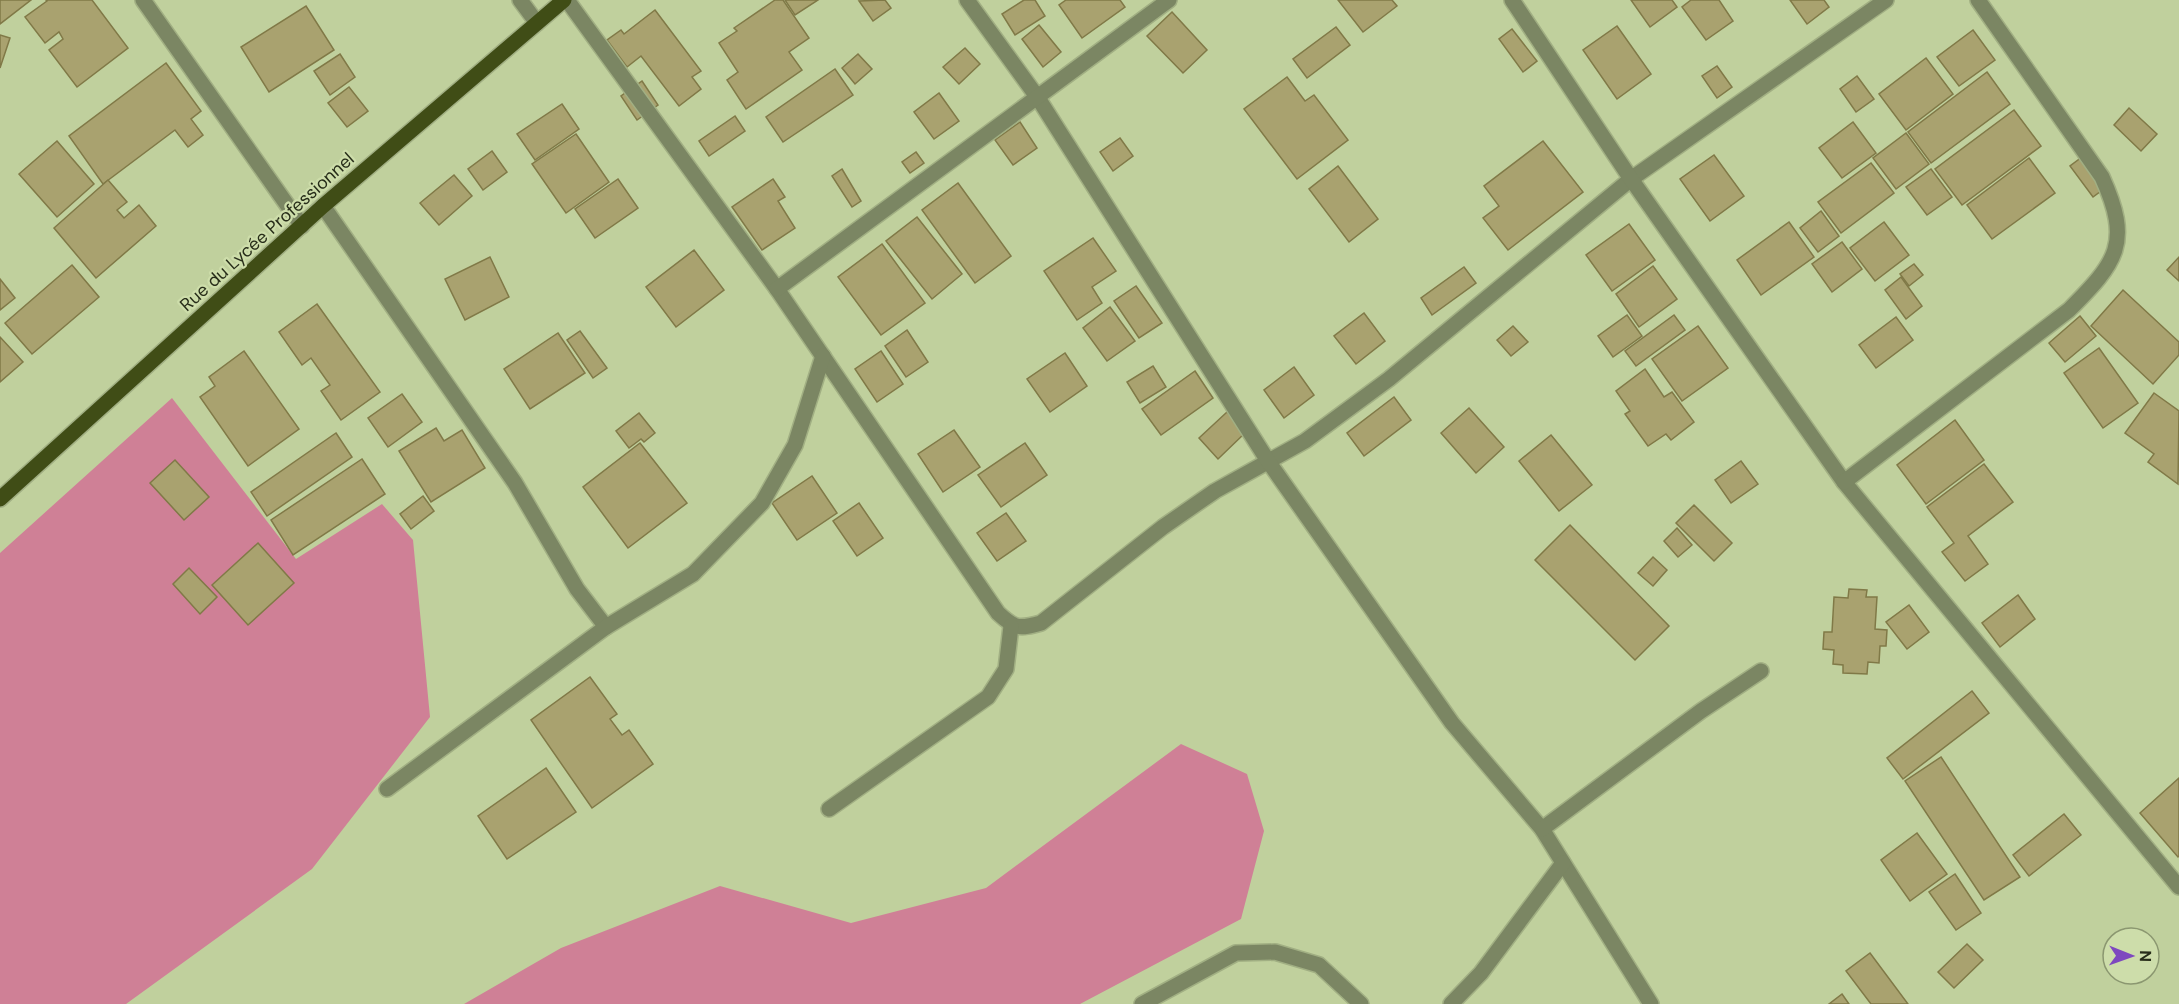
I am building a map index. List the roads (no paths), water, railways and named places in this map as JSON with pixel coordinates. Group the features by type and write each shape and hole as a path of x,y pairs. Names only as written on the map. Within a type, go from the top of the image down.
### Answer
{"main road":[{"name":"Rue du Lycée Professionnel","path":"0,499 323,206 565,0"}],"street":[{"path":"142,0 302,226"},
{"path":"520,0 537,23"},
{"path":"565,0 777,289 998,613 1011,626 1025,628 1041,624 1163,527 1215,491 1305,441 1389,379 1632,179 1886,0"},
{"path":"967,0 1038,98 1268,461 1452,723 1542,829 1651,1004"},
{"path":"777,289 1169,0"},
{"path":"1512,0 1632,179 1844,482 2179,887"},
{"path":"1844,482 2070,310 2099,280 2112,260 2118,236 2114,202 2102,177 1978,0"},
{"path":"323,206 514,483 577,589 606,627"},
{"path":"387,789 606,627 693,574 762,503 795,445 823,356"},
{"path":"829,809 988,698 1006,669 1011,626"},
{"path":"1542,829 1701,711 1761,671"},
{"path":"1451,1004 1481,974 1563,863"},
{"path":"1142,1004 1236,953 1275,952 1319,965 1361,1004"}]}
